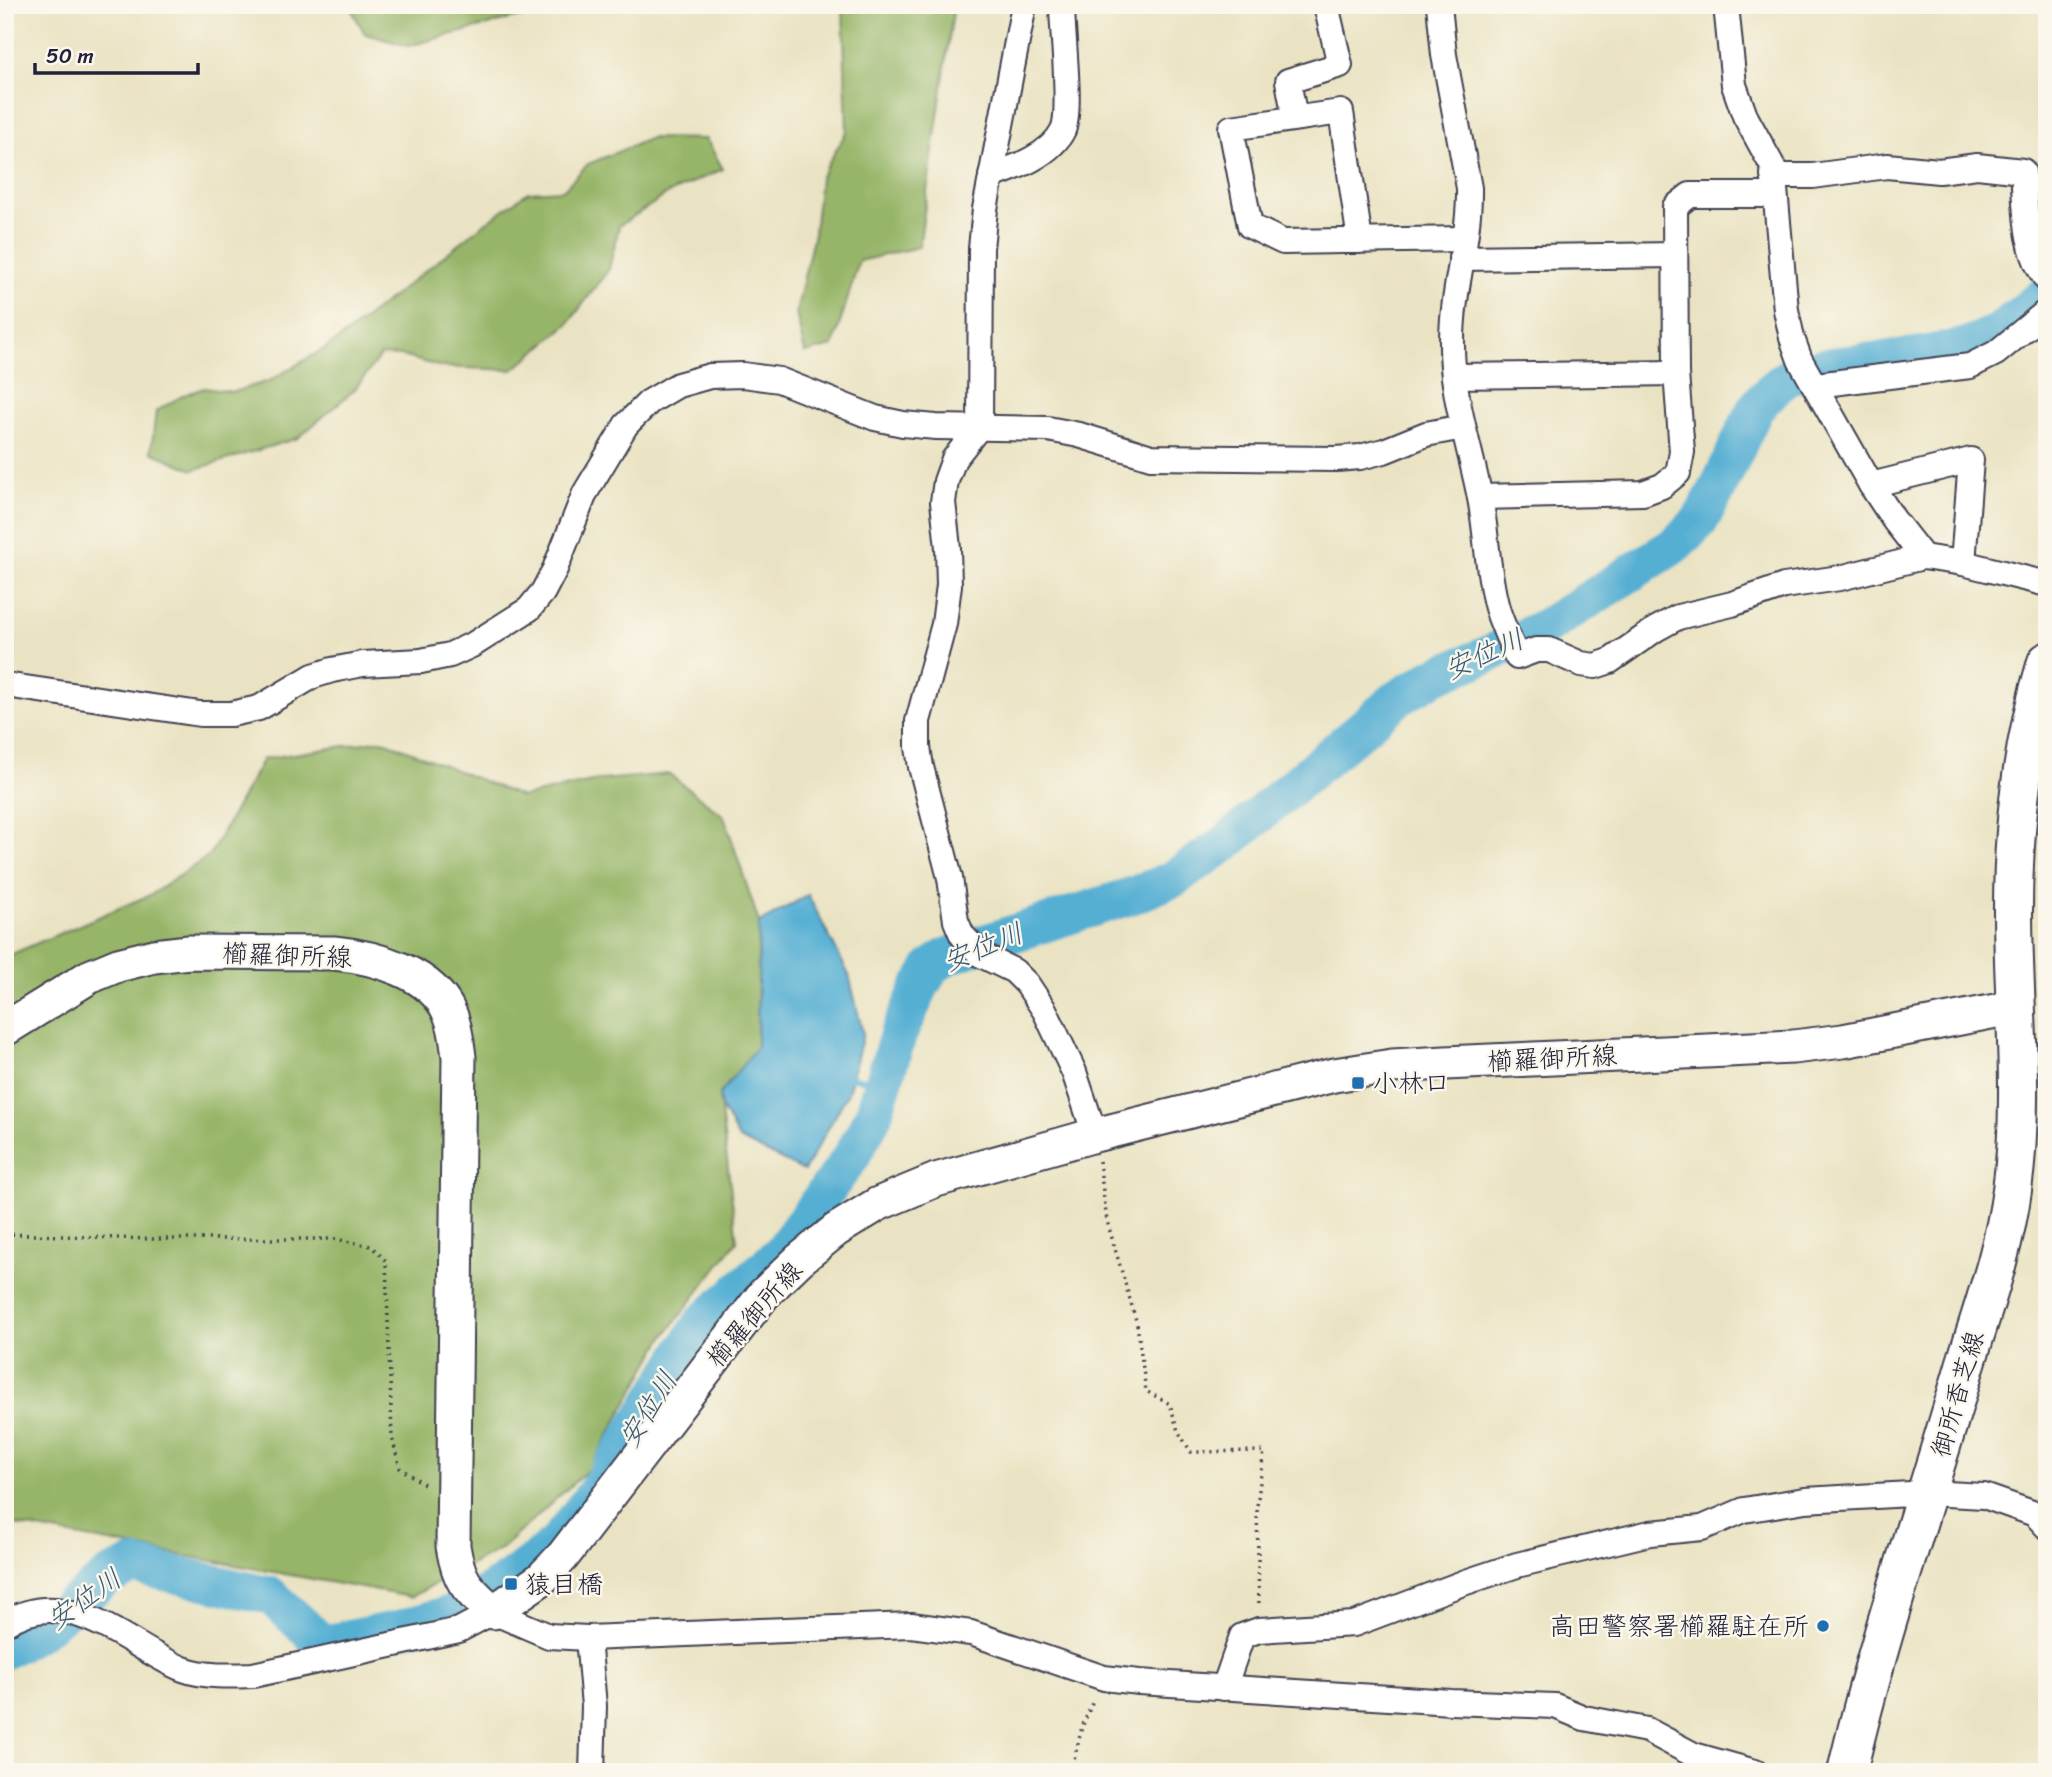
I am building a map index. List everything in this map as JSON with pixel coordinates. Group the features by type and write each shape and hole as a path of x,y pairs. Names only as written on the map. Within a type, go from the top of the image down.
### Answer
{"main road":[{"name":"御所香芝線","path":"1847,1772 1868,1684 1928,1493 2002,1241 2012,1191 2032,1004 2013,910 2016,834 2037,694 2047,662"},
{"name":"櫛羅御所線","path":"5,1029 89,977 118,965 154,956 189,952 356,955 401,969 421,981 438,997 450,1013 459,1057 453,1546 456,1567 480,1600 541,1579 564,1556 764,1294 799,1260 836,1230 878,1204 936,1180 1095,1135 1334,1075 1392,1066 1793,1047 1843,1041 2032,1004"}],"street":[{"path":"1024,5 991,176 982,248 980,426 954,459 946,481 943,502 949,585 944,624 918,721 921,766 944,853 956,921 962,935 981,955 1014,971 1027,984 1045,1011 1074,1072 1095,1135"},
{"path":"991,176 1013,169 1032,158 1049,146 1063,131 1067,112 1062,5"},
{"path":"1295,118 1288,81 1340,65 1326,5"},
{"path":"1439,5 1444,55 1469,188 1453,301 1454,376 1480,497 1496,605 1517,657 1536,650 1549,650 1581,664 1595,666 1610,660 1678,617 1732,604 1784,586 1840,578 1923,557 1963,563 2047,584"},
{"path":"1726,5 1734,85 1745,116 1773,167 1786,310 1792,338 1800,360 1871,485 1923,557"},
{"path":"1360,241 1340,112 1231,128 1250,226 1283,242 1360,241 1462,249 1675,255"},
{"path":"1480,497 1643,493 1662,486 1678,473 1682,452 1676,373 1675,206 1690,195 1774,185 1813,176 1887,166 1939,171 1976,166 2023,171 2028,232 2034,256 2045,278"},
{"path":"1816,385 1970,366 1996,353 2047,311"},
{"path":"1454,376 1676,373"},
{"path":"5,685 187,713 231,714 259,708 313,676 332,670 362,664 421,661 462,650 529,610 543,592 585,493 626,425 649,402 678,385 710,376 743,375 779,380 875,418 903,424 1048,429 1079,435 1151,457 1360,457 1384,451 1426,434 1463,427"},
{"path":"1871,485 1971,460 1963,563"},
{"path":"1224,1688 1242,1636 1259,1630 1354,1624 1517,1565 1650,1533 1702,1528 1744,1510 1805,1500 1928,1493 1984,1496 2035,1514 2047,1527"},
{"path":"5,1624 18,1615 36,1611 65,1612 103,1625 183,1669 226,1676 253,1675 459,1630 480,1600 550,1636 588,1638 911,1625 971,1633 1104,1678 1224,1688 1555,1706 1584,1718 1647,1730 1694,1755 1755,1772"},
{"path":"588,1638 594,1706 592,1772"}],"path":[{"path":"1095,1135 1107,1221 1137,1324 1146,1391 1170,1404 1178,1431 1191,1452 1264,1451 1257,1506 1259,1630"},
{"path":"5,1234 149,1238 335,1238 372,1246 386,1261 392,1437 400,1468 453,1503"},
{"path":"1071,1772 1082,1727 1104,1678"}],"green space":[{"path":"349,5 565,5 408,46 365,34"},
{"path":"843,5 954,5 919,247 859,261 833,346 805,353 796,313 814,233 820,178 847,131"},
{"path":"651,138 706,139 723,169 669,193 619,226 609,269 568,324 513,370 442,367 402,356 381,355 354,390 298,438 193,470 151,452 156,411 184,395 204,388 233,392 269,381 337,341 528,192 563,190 588,164"},
{"path":"382,740 522,797 601,780 669,774 724,816 759,923 757,1047 719,1095 737,1241 663,1338 590,1468 502,1548 411,1597 5,1523 5,957 152,894 210,855 263,759"}],"water":[{"path":"808,895 849,975 863,1034 848,1093 804,1171 739,1139 721,1107 719,1095 757,1047 759,923"}],"waterway":[{"name":"安位川","path":"5,1650 38,1632 109,1576 133,1565 271,1596 323,1644 396,1630 460,1611 510,1579 556,1544 595,1493 703,1322 781,1253 851,1157 873,1117 898,1035 932,967 946,957 987,942 1134,895 1173,879 1226,843 1398,698 1435,676 1547,626 1675,545 1699,522 1755,409 1773,389 1790,376 1822,367 1923,355 1964,347 1997,333 2047,293"},
{"path":"845,1075 883,1086"}],"place":[{"name":"小林口","path":"1358,1083"},
{"name":"猿目橋","path":"511,1584"},
{"name":"高田警察署櫛羅駐在所","path":"1823,1626"}]}
